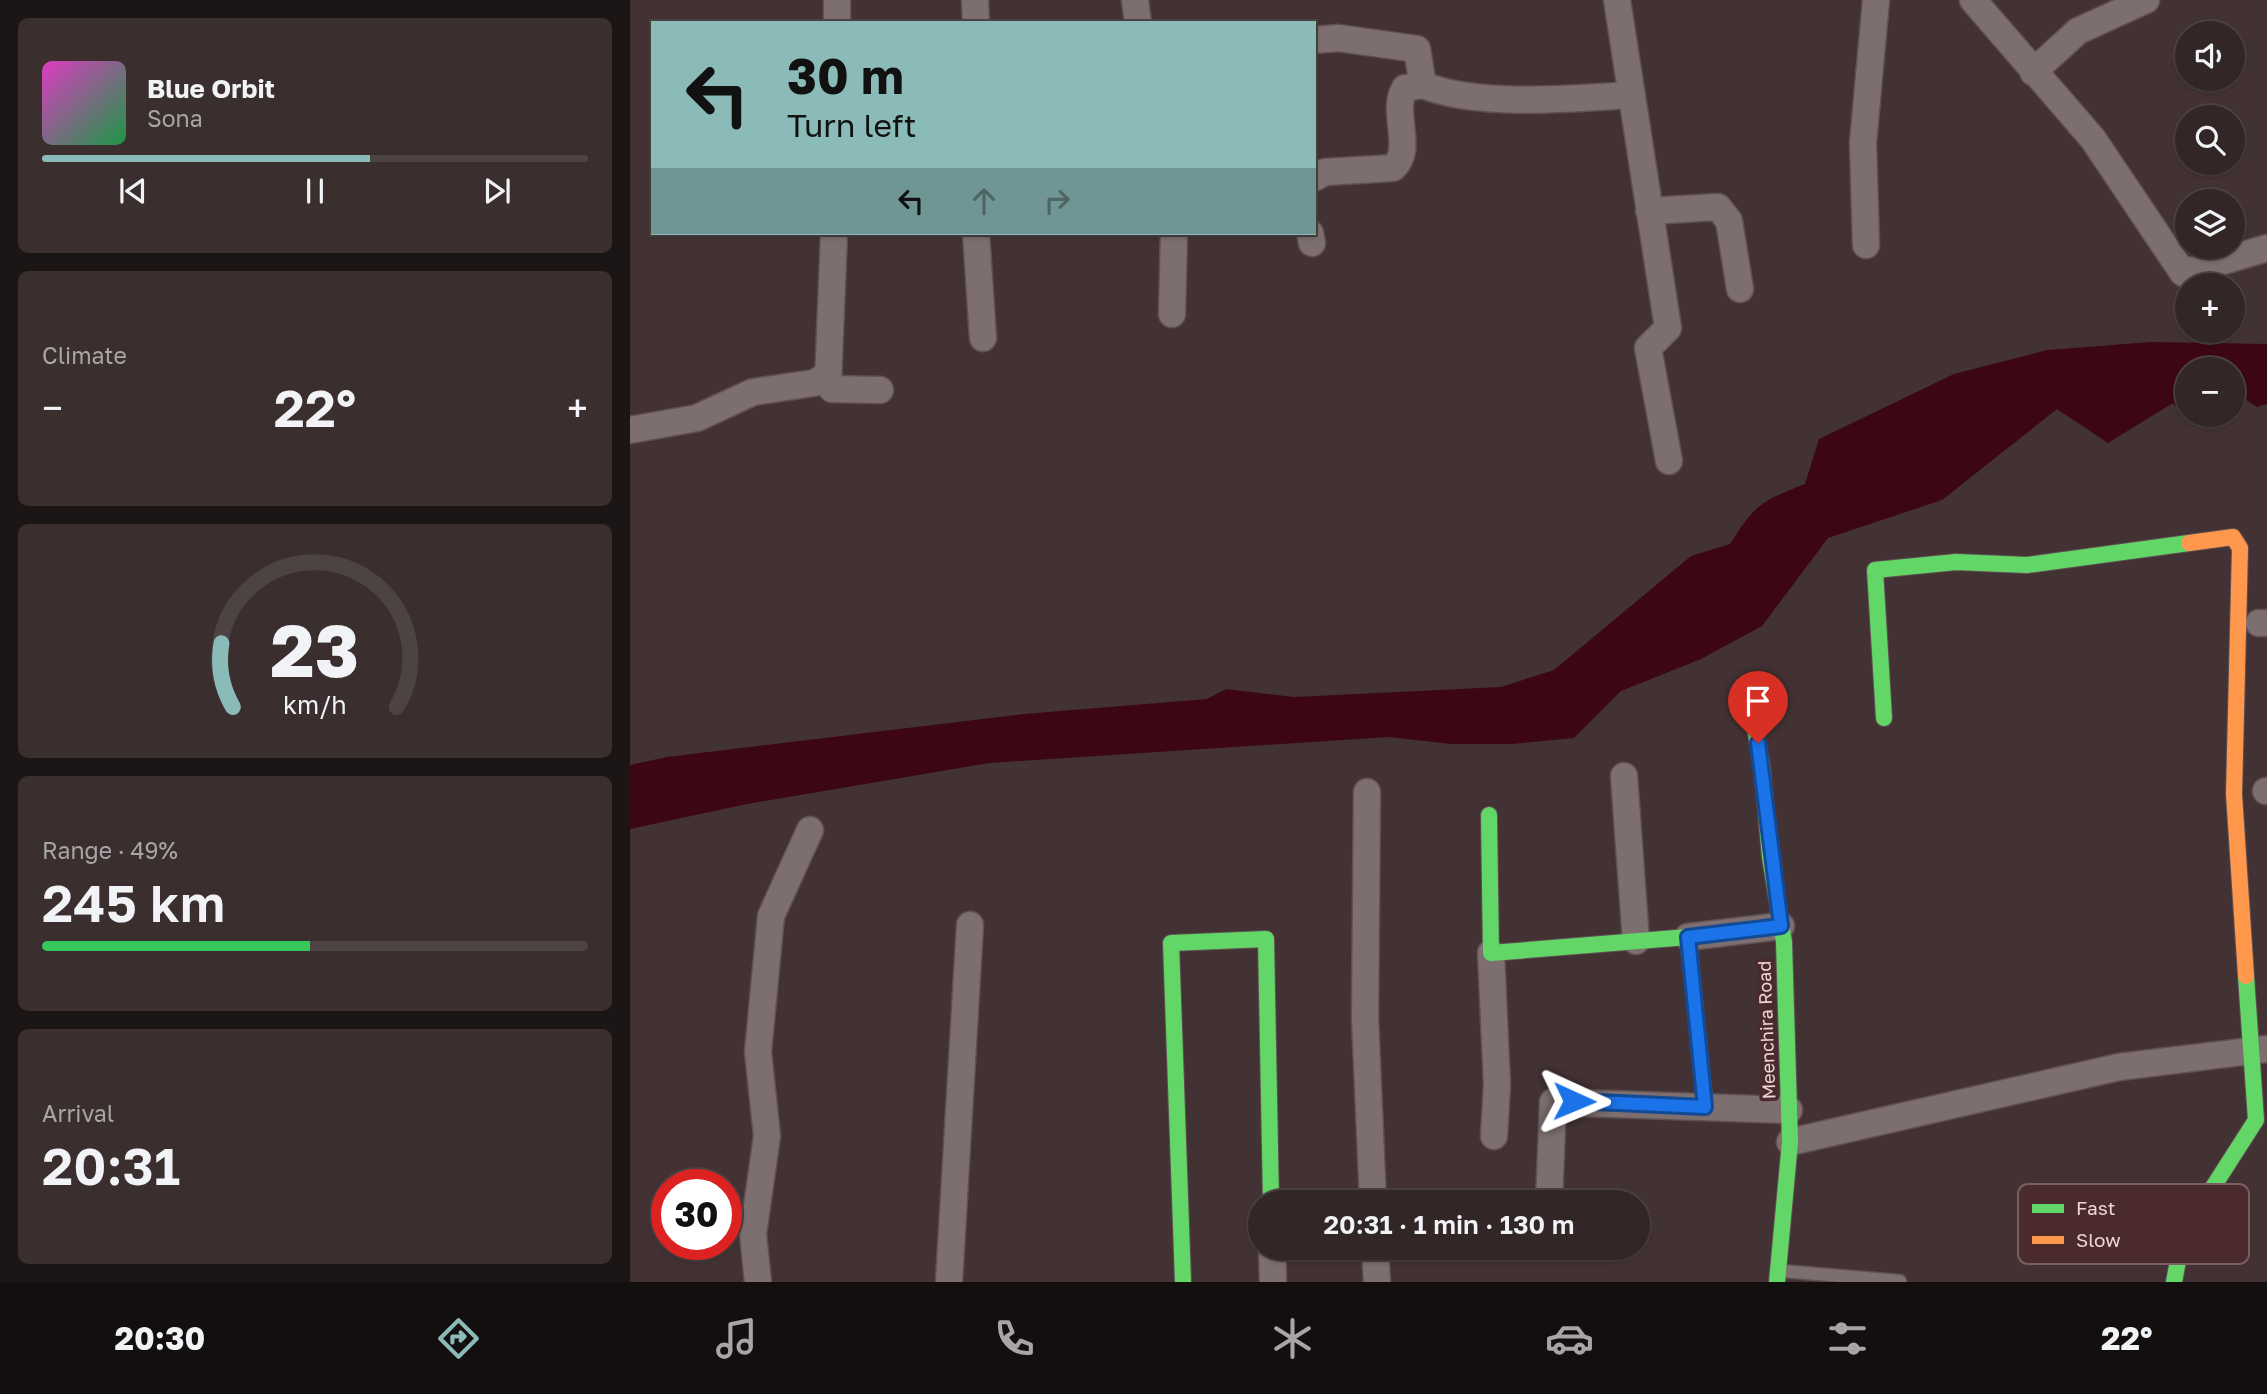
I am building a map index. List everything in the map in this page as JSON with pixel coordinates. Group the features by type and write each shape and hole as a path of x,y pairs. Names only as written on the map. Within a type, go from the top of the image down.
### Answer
{"street":[{"path":"836,0 836,21"},
{"path":"975,0 976,21"},
{"path":"1135,0 1138,21"},
{"path":"1617,0 1668,328 1648,348 1669,461"},
{"path":"1866,245 1863,143 1875,0"},
{"path":"1973,0 2093,139 2183,273 2267,248"},
{"path":"2033,72 2078,31 2146,0"},
{"path":"1316,40 1338,38 1417,49 1423,86"},
{"path":"1316,177 1325,172 1383,170 1400,161 1403,152 1398,99 1405,88 1423,86 1437,91 1499,97 1630,95"},
{"path":"1649,211 1718,207 1730,221 1741,289"},
{"path":"834,235 828,383 832,389 880,390"},
{"path":"976,235 983,338"},
{"path":"1172,314 1174,235"},
{"path":"630,430 697,418 753,392 814,383 828,375"},
{"path":"1884,718 1875,570 1956,562 2027,565 2233,537 2240,548 2234,794 2259,1050 2256,1120 2215,1184"},
{"name":"Meenchira Road","path":"1749,695 1762,767 1770,857 1781,926 1790,1142 1778,1276"},
{"path":"1624,776 1636,941"},
{"path":"1367,792 1366,1018 1373,1190"},
{"path":"1489,815 1496,1085 1494,1136"},
{"path":"758,1282 753,1234 767,1136 758,1052 771,916 810,830"},
{"path":"950,1282 970,925"},
{"path":"1491,953 1688,937 1781,926"},
{"path":"1688,937 1705,1107"},
{"path":"1183,1282 1171,943 1266,939 1271,1190"},
{"path":"1790,1142 2119,1067 2259,1050"},
{"path":"1549,1190 1553,1102 1789,1110"},
{"path":"1272,1260 1273,1282"},
{"path":"1376,1260 1377,1282"},
{"path":"2174,1282 2177,1264"}],"lane":[{"path":"1778,1276 1900,1281"}],"shaded area":[{"path":"2151,342 2267,344 2267,404 2257,407 2245,399 2245,357 2175,357 2175,405 2173,403 2108,443 2057,409 1942,500 1828,538 1762,626 1701,659 1621,691 1574,738 1512,744 1451,744 1388,737 989,763 747,804 630,829 630,765 667,757 1024,714 1207,699 1226,689 1294,697 1501,687 1554,670 1691,556 1730,544 1746,520 1761,505 1805,484 1819,439 1954,374 2048,350"}],"traffic: fast":[{"path":"1884,718 1875,570 1956,562 2027,565 2189,543"},
{"path":"1749,695 1762,767 1770,857 1784,942 1790,1142 1777,1282"},
{"path":"1489,815 1491,953 1688,937 1705,1106"},
{"path":"1183,1282 1171,943 1266,939 1271,1190"},
{"path":"2215,1184 2256,1120 2246,976"},
{"path":"2174,1282 2177,1264"}],"traffic: slow":[{"path":"2189,543 2233,537 2240,548 2234,794 2246,976"}],"route":[{"path":"1574,1101 1705,1107 1688,937 1781,926 1770,857 1758,743"}]}
